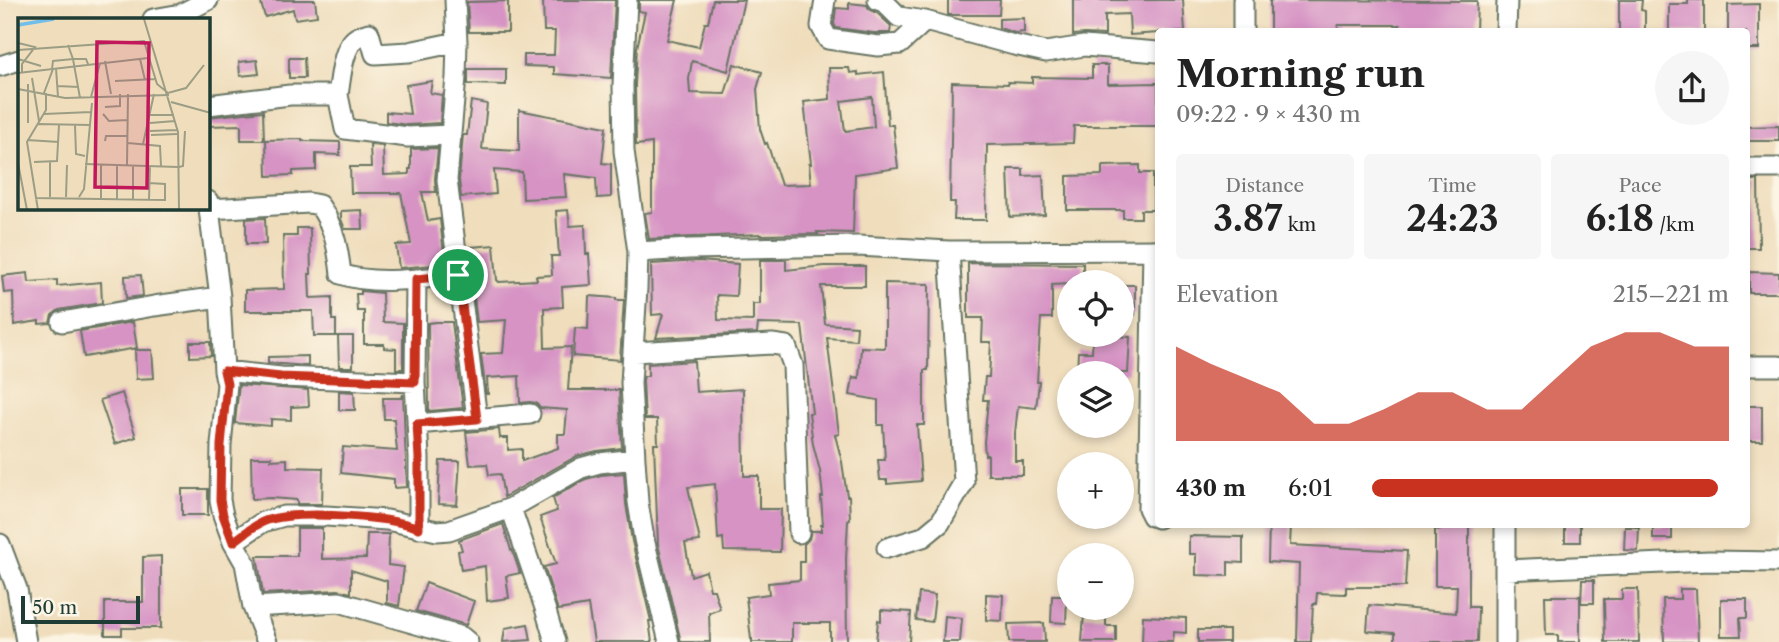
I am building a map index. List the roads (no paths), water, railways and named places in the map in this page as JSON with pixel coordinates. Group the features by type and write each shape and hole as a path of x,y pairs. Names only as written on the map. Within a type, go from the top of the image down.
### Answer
{"street":[{"path":"181,17 208,0"},
{"path":"455,0 457,42 447,180 477,419"},
{"path":"628,0 623,85 624,151 638,252 631,383 635,459 644,539 669,642"},
{"path":"825,0 821,26 828,39 878,46 901,44 925,21"},
{"path":"1243,0 1243,28"},
{"path":"1506,28 1507,0"},
{"path":"882,1 900,17 1046,52 1084,46 1155,52"},
{"path":"450,135 408,137 345,129 338,96 344,59 355,37 369,33 375,54 409,52 457,42"},
{"path":"0,66 18,60"},
{"path":"210,105 290,95 338,96"},
{"path":"1750,168 1779,168"},
{"path":"210,205 309,202 319,205 337,243 341,274 354,279 416,279 458,275"},
{"path":"210,210 227,384 221,445 220,500 233,542 245,563 253,607 267,642"},
{"path":"638,252 688,248 858,246 949,251 1155,250"},
{"path":"887,548 923,537 940,523 964,482 949,251"},
{"path":"416,279 415,382 419,528"},
{"path":"1155,282 1148,508 1155,517"},
{"path":"62,322 220,297"},
{"path":"634,352 772,344 786,346 793,365 799,533"},
{"path":"1750,366 1779,366"},
{"path":"224,371 281,377 415,382"},
{"path":"417,424 530,414"},
{"path":"233,542 262,522 284,516 387,520 437,531 449,530 510,508 581,468 635,459"},
{"path":"510,508 555,642"},
{"path":"1504,642 1505,528"},
{"path":"0,544 17,589 26,642"},
{"path":"1506,570 1709,561 1779,562"},
{"path":"253,607 339,602 462,637 468,642"}]}
